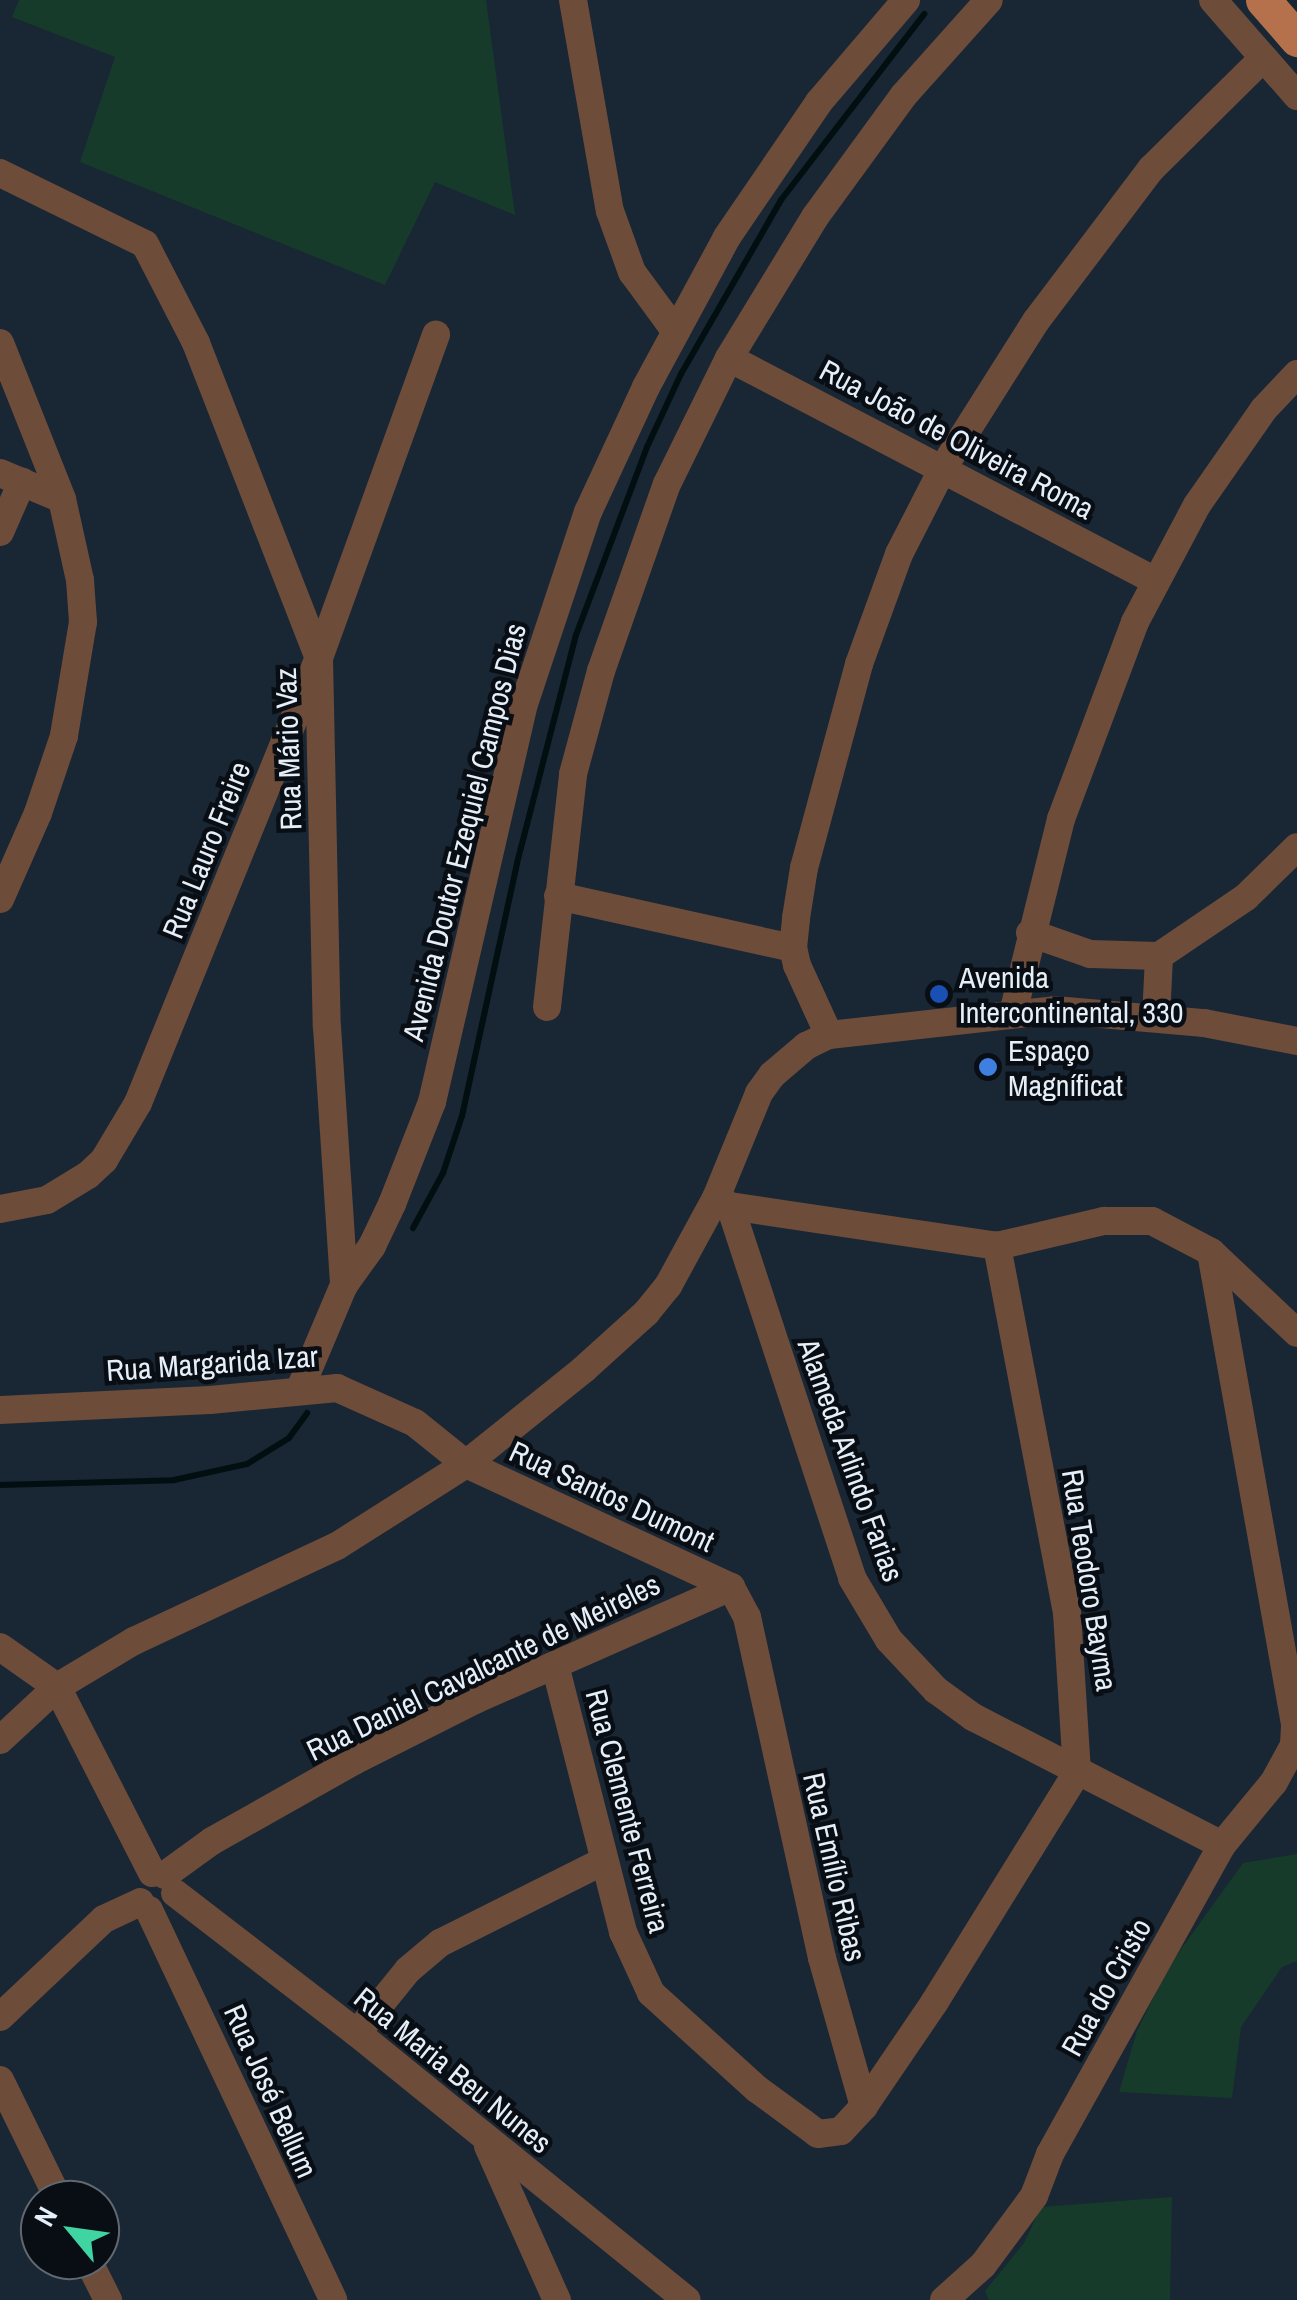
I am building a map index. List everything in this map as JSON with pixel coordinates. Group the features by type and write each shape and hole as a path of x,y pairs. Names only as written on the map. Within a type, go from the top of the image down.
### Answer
{"main road":[{"path":"1263,0 1297,39"}],"street":[{"path":"573,0 610,210 632,272 676,332"},
{"name":"Avenida Doutor Ezequiel Campos Dias","path":"300,1389 344,1286 386,1218 432,1102 504,783 557,599 588,512 676,332 772,167 819,102 906,0"},
{"path":"546,1006 573,774 601,671 667,484 729,358 788,259 874,133 989,0"},
{"path":"1213,0 1297,96"},
{"path":"829,1035 803,982 793,948 804,868 859,664 898,554 943,468 1036,320 1151,169 1264,58"},
{"name":"Rua Mário Vaz","path":"0,173 145,244 196,343 319,658 327,1027 344,1286"},
{"name":"Rua Lauro Freire","path":"0,1209 47,1200 68,1189 104,1160 138,1103 319,658 436,335"},
{"path":"0,343 62,498 80,580 80,658 64,736 38,813 0,899"},
{"name":"Rua João de Oliveira Roma","path":"729,358 1154,580"},
{"path":"1013,1013 1030,932 1087,743 1154,580 1236,446 1297,374"},
{"path":"2,522 11,477 62,498"},
{"path":"1030,932 1090,954 1160,956 1246,897 1297,848"},
{"path":"558,896 793,948"},
{"path":"1156,1018 1160,956"},
{"path":"0,1740 58,1687 134,1640 337,1546 466,1464 646,1313 723,1202 759,1093 788,1060 829,1035 1055,1010 1156,1018 1297,1041"},
{"path":"723,1202 997,1246 1124,1218 1152,1220 1174,1228 1211,1252 1297,1334"},
{"name":"Alameda Arlindo Farias","path":"723,1202 852,1578 889,1640 936,1690 973,1717 1078,1772"},
{"name":"Rua Teodoro Bayma","path":"997,1246 1067,1612 1078,1772"},
{"name":"Rua do Cristo","path":"944,2300 992,2254 1034,2196 1064,2128 1222,1845 1290,1756 1295,1736 1289,1694 1211,1252"},
{"name":"Rua Margarida Izar","path":"0,1410 210,1400 336,1388 373,1401 415,1423 466,1464"},
{"name":"Rua Santos Dumont","path":"466,1464 731,1588"},
{"name":"Rua Daniel Cavalcante de Meireles","path":"144,1906 166,1908 164,1880 212,1841 354,1760 731,1588"},
{"name":"Rua Emílio Ribas","path":"731,1588 748,1618 822,1958 864,2106"},
{"path":"0,1647 58,1687"},
{"name":"Rua Clemente Ferreira","path":"555,1665 623,1932 651,1993 757,2090 818,2134 841,2131 864,2106"},
{"name":"Rua Maria Beu Nunes","path":"58,1687 164,1880 687,2300"},
{"path":"864,2106 1078,1772 1222,1845"},
{"path":"358,2033 408,1970 440,1943 604,1861"},
{"path":"0,2017 104,1919 144,1906"},
{"name":"Rua José Bellum","path":"144,1906 333,2300"},
{"path":"0,2080 49,2180"},
{"path":"485,2141 557,2300"}],"green space":[{"path":"19,0 486,0 515,215 435,182 385,285 80,162 115,57 12,17"},
{"path":"1297,1854 1297,1961 1282,1967 1241,2027 1232,2098 1119,2092 1137,2031 1169,1966 1243,1863"},
{"path":"1172,2197 1170,2300 989,2300 985,2291 1024,2243 1041,2207"}],"waterway":[{"path":"413,1228 443,1173 462,1116 517,863 576,635 647,447 681,374 781,200 924,14"},
{"path":"0,1485 174,1480 247,1464 289,1438 307,1413"}],"place":[{"name":"Avenida Intercontinental, 330","path":"939,994"},
{"name":"Espaço Magníficat","path":"988,1067"}]}
